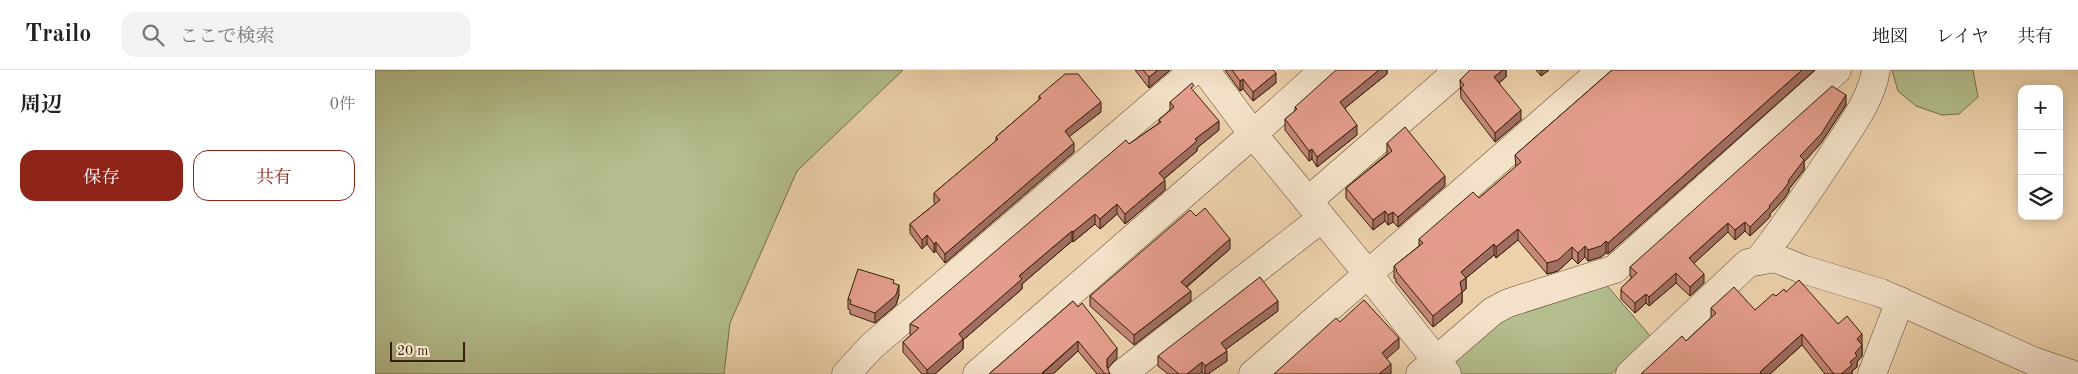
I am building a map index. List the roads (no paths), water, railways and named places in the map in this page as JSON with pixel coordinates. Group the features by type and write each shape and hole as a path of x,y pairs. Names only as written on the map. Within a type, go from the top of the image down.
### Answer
{"street":[{"path":"847,374 872,346 1194,70"},
{"path":"1205,70 1253,134 1368,274 1435,370 1493,311 1508,303 1615,269 1837,70"},
{"path":"977,374 1324,70"},
{"path":"1122,374 1315,210 1459,70"},
{"path":"1253,374 1601,70"},
{"path":"1758,261 1791,219 1859,114 1874,81 1876,70"},
{"path":"1630,374 1748,263 1775,258 1802,269 1881,293 2033,361 2071,374"},
{"path":"1872,374 1900,302"}]}
